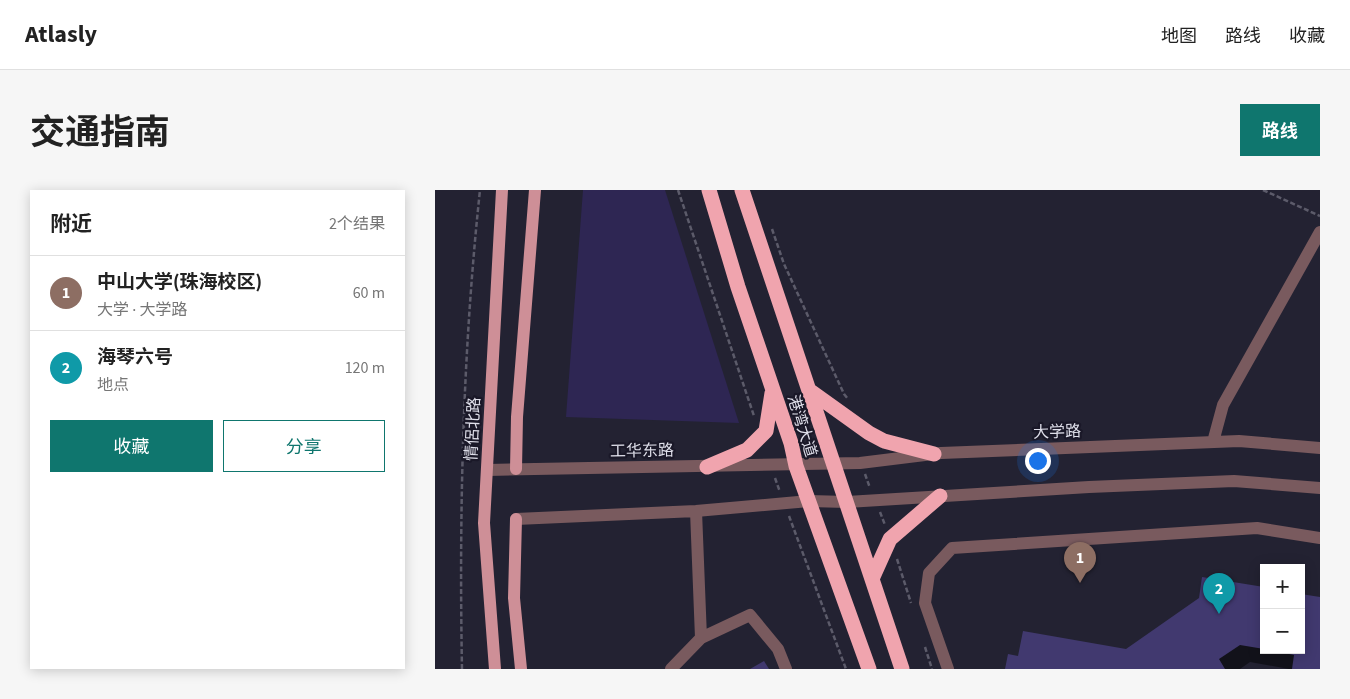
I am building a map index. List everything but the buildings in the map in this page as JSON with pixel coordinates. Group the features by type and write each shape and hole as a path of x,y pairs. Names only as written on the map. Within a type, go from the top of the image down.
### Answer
{"highway":[{"name":"港湾大道","path":"709,190 738,287 791,443 796,466 869,669"},
{"name":"港湾大道","path":"742,190 902,669"},
{"path":"707,467 747,450 766,431 773,389"},
{"path":"809,390 869,433 884,441 934,454"},
{"path":"872,579 890,539 940,496"}],"main road":[{"name":"情侶北路","path":"495,669 484,523 502,190"},
{"path":"516,469 517,417 535,190"},
{"path":"516,520 513,598 521,669"}],"street":[{"path":"1213,442 1223,405 1320,232"},
{"name":"大学路","path":"796,466 860,463 934,454 1239,441 1320,448"},
{"name":"工华东路","path":"488,470 796,466"},
{"path":"516,520 696,511 809,501 847,502 1089,487 1235,481 1320,488"},
{"path":"696,511 701,638"},
{"path":"948,669 925,603 929,573 952,548 1257,528 1320,538"},
{"path":"671,669 701,638 750,614 778,648 786,669"}],"path":[{"path":"462,669 462,464 470,308 479,190"},
{"path":"678,190 761,436"},
{"path":"1263,190 1320,216"},
{"path":"771,466 846,669"}],"shaded area":[{"path":"583,190 665,190 739,423 566,417"}],"place":[{"name":"中山大学(珠海校区)","path":"1080,583"},
{"name":"海琴六号","path":"1219,614"}]}
